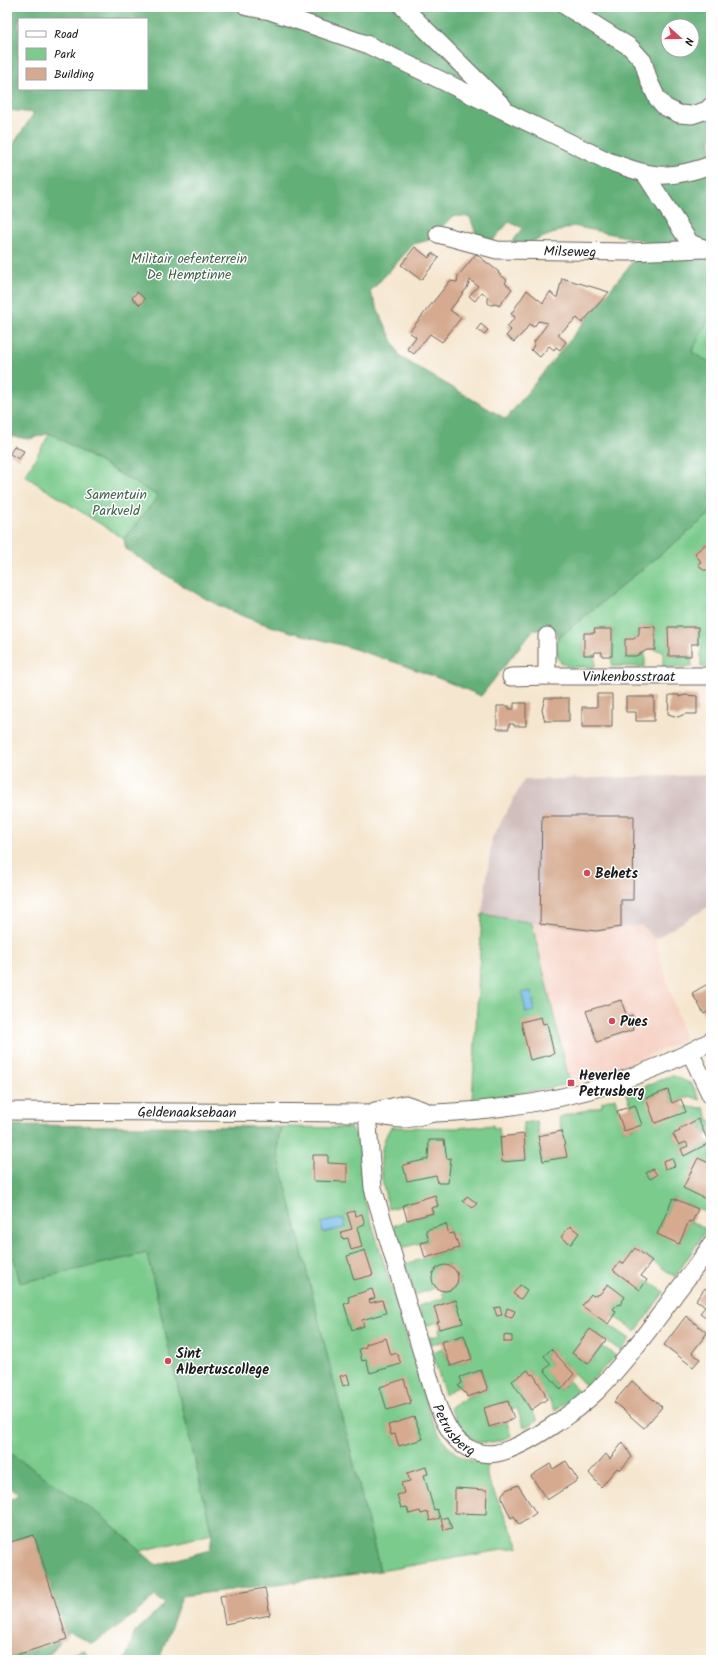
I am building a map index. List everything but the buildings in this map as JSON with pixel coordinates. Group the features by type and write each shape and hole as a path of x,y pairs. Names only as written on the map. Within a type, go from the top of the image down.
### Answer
{"street":[{"path":"247,7 270,11 366,44 608,161 645,174 665,176 686,174 711,166"},
{"path":"403,7 513,116"},
{"path":"567,7 630,47 643,61 649,82 657,98 665,107 679,114 692,115 707,110 711,106"},
{"path":"645,174 702,248"},
{"name":"Milseweg","path":"438,234 497,250 628,252 702,248"},
{"path":"547,636 547,676"},
{"name":"Vinkenbosstraat","path":"511,677 711,676"},
{"name":"Geldenaaksebaan","path":"7,1111 367,1113 405,1104 432,1113 507,1108 573,1095 641,1074 711,1041"},
{"path":"690,1052 711,1096"},
{"name":"Petrusberg","path":"367,1113 373,1188 438,1407 445,1422 457,1440 466,1448 476,1452 497,1453 514,1447 562,1418 596,1392 642,1340 711,1245"}],"shaded area":[{"path":"711,775 711,905 655,939 641,925 596,931 532,923 482,914 492,838 524,780"},
{"path":"532,923 621,927 641,925 655,939 685,1040 600,1075 570,1084"}],"green space":[{"name":"Militair oefenterrein De Hemptinne","path":"7,7 711,7 711,314 692,352 711,363 711,513 557,639 557,630 533,630 481,696 376,656 258,622 217,605 164,574 126,549 124,539 158,496 50,433 29,439 7,436 7,154 34,113 7,110","holes":["453,216 470,217 479,242 492,241 509,222 523,228 510,245 520,246 573,226 646,241 638,255 506,419 400,357 370,292 414,244 429,240"]},
{"path":"711,314 711,363 691,352"},
{"name":"Samentuin Parkveld","path":"50,433 158,496 124,539 25,476"},
{"path":"711,513 711,540 695,553 701,562 698,564 711,570 711,667 701,667 701,644 698,644 698,627 668,627 669,656 691,656 692,667 663,667 663,651 655,650 655,627 639,626 639,634 634,638 625,656 639,656 645,652 645,667 612,666 612,629 595,629 595,633 584,633 584,655 595,654 595,667 570,667 561,663 557,655 557,639"},
{"path":"482,914 532,923 570,1084 472,1101"},
{"path":"672,1075 692,1084 700,1100 690,1096 672,1103 668,1090 647,1098 684,1107 704,1108 711,1123 711,1133 706,1135 698,1120 679,1129 680,1131 673,1134 679,1145 686,1142 688,1146 681,1149 684,1155 711,1142 711,1164 698,1158 684,1188 711,1201 711,1215 673,1198 657,1233 679,1244 689,1221 707,1229 675,1277 635,1248 623,1264 620,1262 614,1270 640,1289 647,1280 664,1292 636,1331 613,1316 608,1324 630,1339 621,1351 590,1329 572,1353 588,1364 602,1346 616,1356 586,1386 551,1349 544,1356 551,1364 545,1370 560,1390 567,1384 566,1382 568,1380 580,1392 555,1410 533,1375 531,1375 528,1370 515,1387 538,1420 524,1428 517,1408 511,1410 508,1401 484,1409 489,1427 507,1422 511,1436 489,1442 480,1442 473,1439 461,1428 450,1408 467,1397 488,1390 481,1370 461,1377 462,1383 445,1395 432,1352 443,1348 451,1366 472,1359 464,1335 430,1345 428,1338 440,1335 439,1329 462,1323 456,1300 435,1307 439,1322 425,1326 418,1306 444,1298 442,1292 454,1288 459,1281 455,1269 447,1265 436,1268 432,1276 435,1288 415,1295 405,1264 459,1248 455,1233 449,1234 446,1224 429,1241 400,1248 394,1225 433,1213 431,1208 438,1206 435,1196 389,1209 382,1178 381,1157 386,1137 391,1127 456,1128 493,1125 493,1128 499,1127 503,1162 526,1160 523,1123 537,1121 543,1161 566,1157 559,1117 602,1106 602,1102 615,1098 624,1131 641,1125 626,1094"},
{"name":"Sint Albertuscollege","path":"7,1125 280,1127 277,1150 380,1571 182,1596 159,1660 125,1660 135,1632 165,1604 155,1596 135,1614 92,1644 69,1632 44,1660 7,1660 7,1501 18,1495 7,1483 7,1451 103,1517 156,1565 210,1550 212,1534 147,1253 20,1283 14,1258 7,1260"},
{"path":"281,1127 350,1128 355,1134 360,1146 364,1198 432,1420 447,1445 459,1455 476,1462 487,1463 487,1477 519,1547 380,1571 277,1150"},
{"path":"147,1253 212,1534 86,1564 69,1495 7,1451 7,1260 14,1258 20,1282"},
{"path":"85,1650 88,1660 54,1660 54,1659"}],"water":[{"path":"531,991 535,1011 526,1013 522,993"},
{"path":"343,1218 346,1227 323,1233 321,1223"}],"place":[{"name":"Behets","path":"587,873"},
{"name":"Pues","path":"612,1021"},
{"name":"Heverlee Petrusberg","path":"571,1083"},
{"name":"Sint Albertuscollege","path":"168,1361"}]}
